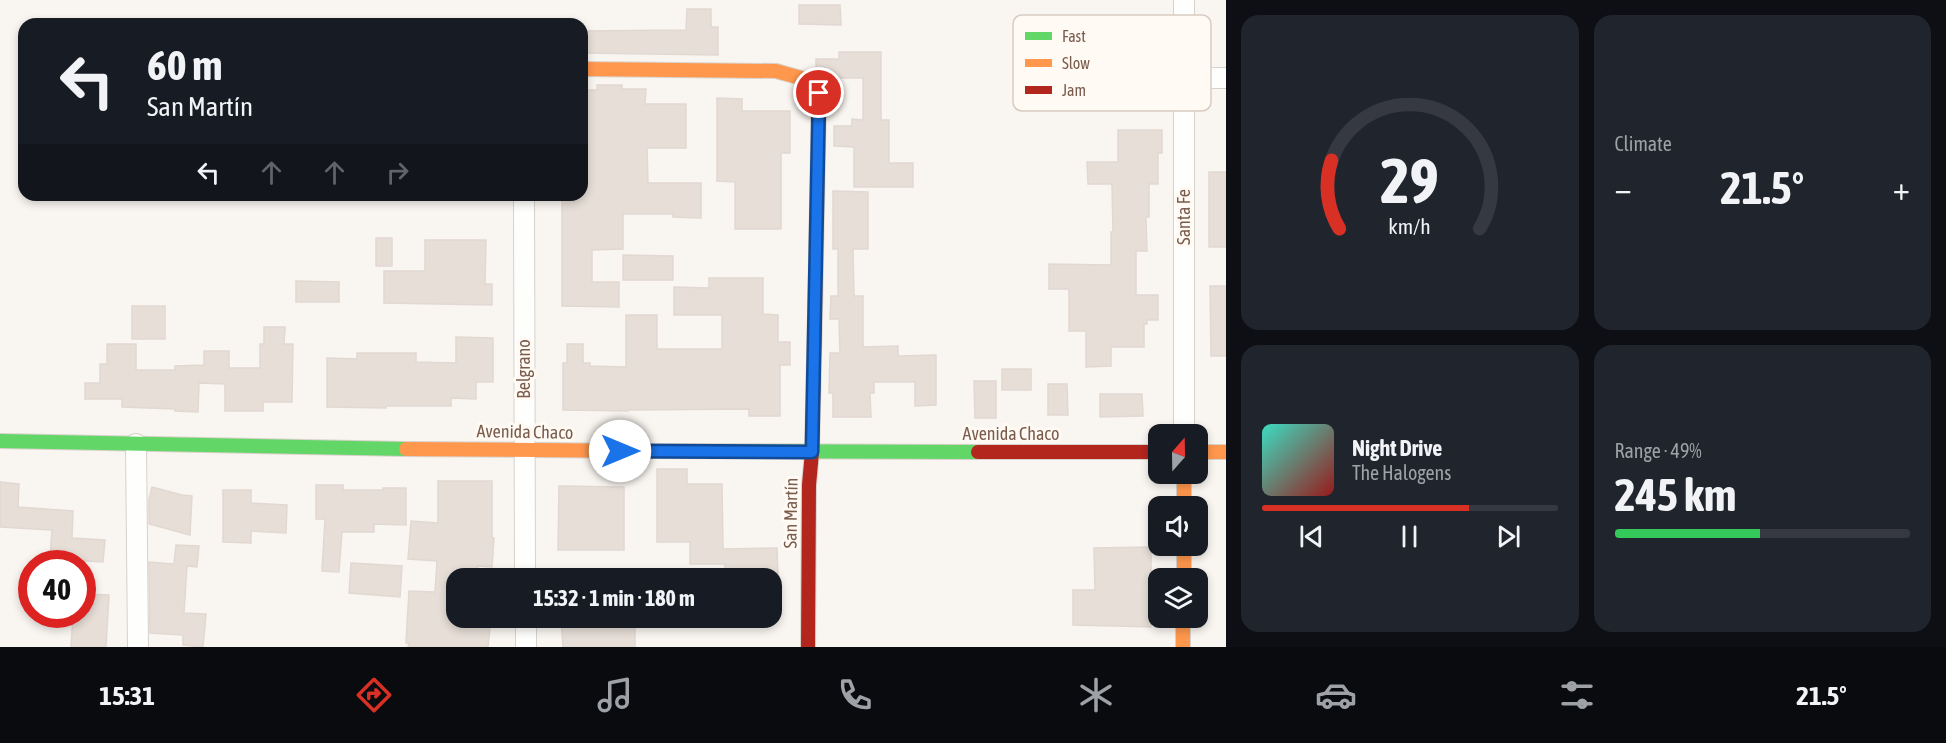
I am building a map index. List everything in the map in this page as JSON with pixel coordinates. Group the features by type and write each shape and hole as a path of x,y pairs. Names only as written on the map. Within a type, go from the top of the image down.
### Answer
{"street":[{"name":"San Martín","path":"588,69 776,71 801,78 819,93 812,452 809,485 808,647"},
{"name":"Santa Fe","path":"1184,111 1184,424"},
{"name":"Belgrano","path":"524,201 525,568"},
{"name":"Avenida Chaco","path":"0,441 524,451 1148,452"},
{"path":"136,444 138,647"},
{"path":"1208,452 1226,452"},
{"path":"526,628 526,647"},
{"path":"1183,628 1183,647"}],"building":[{"path":"799,5 840,5 841,25 799,24"},
{"path":"687,9 711,9 711,27 718,27 718,55 588,53 588,31 686,30"},
{"path":"839,52 881,52 881,120 889,120 889,163 913,163 913,187 854,187 854,147 834,146 834,126 852,126 852,119 863,120 863,78 825,78 816,70 816,59 839,59"},
{"path":"597,85 622,85 622,89 646,89 645,104 686,104 686,148 647,148 648,183 701,183 701,218 673,217 673,214 623,214 623,249 592,250 592,282 619,282 619,307 562,306 562,201 588,201 588,90 597,90"},
{"path":"717,98 742,99 742,111 790,111 790,153 781,153 781,229 735,229 735,182 717,181"},
{"path":"1118,130 1162,130 1162,153 1158,153 1158,184 1149,184 1149,217 1146,217 1147,251 1136,251 1136,295 1158,295 1158,320 1147,320 1147,324 1144,324 1144,347 1111,347 1111,366 1086,367 1086,331 1069,331 1069,289 1049,289 1049,264 1111,265 1112,184 1088,184 1087,162 1118,162"},
{"path":"1209,172 1226,172 1226,247 1209,247"},
{"path":"833,191 868,192 868,249 853,249 854,296 863,296 863,347 898,346 898,356 936,355 936,405 915,406 915,382 874,382 874,393 870,393 871,417 833,417 833,393 829,393 830,353 840,353 839,319 830,319 831,296 838,296 838,249 833,249"},
{"path":"376,238 392,238 392,266 376,266"},
{"path":"425,240 486,240 485,284 492,284 492,305 384,303 384,271 425,271"},
{"path":"623,255 673,256 673,280 623,280"},
{"path":"709,278 763,278 763,314 778,315 778,342 790,342 790,365 780,365 780,416 749,416 749,409 563,410 563,363 567,363 567,344 583,344 583,363 590,363 590,366 626,367 626,315 657,315 657,349 722,349 722,315 674,315 674,287 709,288"},
{"path":"296,281 339,282 339,302 296,302"},
{"path":"1210,286 1226,286 1226,356 1211,356"},
{"path":"132,306 165,306 165,339 132,339"},
{"path":"264,327 285,327 284,344 293,344 292,402 263,402 263,411 225,411 225,384 199,383 198,412 122,407 122,399 85,399 85,383 100,383 100,364 107,364 107,344 136,344 136,370 175,370 175,366 204,365 204,351 229,351 229,368 260,368 260,344 264,344"},
{"path":"456,337 493,338 493,382 476,382 476,399 451,398 451,406 327,407 327,358 357,359 357,353 416,353 416,362 456,363"},
{"path":"1002,369 1031,369 1031,390 1002,390"},
{"path":"974,381 996,381 996,418 975,418"},
{"path":"1048,384 1067,384 1068,415 1048,415"},
{"path":"1100,394 1142,394 1143,416 1100,417"},
{"path":"657,469 687,469 687,484 722,484 723,549 777,548 778,568 725,568 725,564 690,564 690,542 657,542"},
{"path":"438,481 492,481 492,538 494,538 492,567 446,568 446,628 490,628 488,647 408,647 409,643 406,643 409,591 435,592 437,561 408,559 411,521 438,523"},
{"path":"0,482 19,484 18,507 73,511 72,538 105,540 103,562 96,562 96,550 51,550 52,530 0,527"},
{"path":"316,485 343,485 343,490 406,488 406,525 374,524 374,532 342,532 339,572 322,571 325,519 316,519"},
{"path":"559,486 624,487 624,550 558,550"},
{"path":"152,487 192,496 190,535 149,524 149,499"},
{"path":"223,490 251,490 251,503 287,505 286,533 251,531 251,543 223,542"},
{"path":"176,545 199,546 197,567 187,566 184,613 206,614 203,647 183,645 183,635 150,633 149,562 174,564"},
{"path":"1148,547 1151,568 1148,568 1148,627 1073,625 1073,590 1095,590 1094,548"},
{"path":"351,563 402,566 400,597 349,593"},
{"path":"96,595 109,595 106,647 71,647 72,628 96,628"},
{"path":"562,628 635,628 635,647 563,647"}],"traffic: fast":[{"path":"0,441 406,449"},
{"path":"645,451 978,452"}],"traffic: slow":[{"path":"588,69 776,71 801,78 819,93 815,313"},
{"path":"406,449 645,451"},
{"path":"1208,452 1226,452"},
{"path":"1184,484 1184,496"},
{"path":"1184,556 1184,568"},
{"path":"1183,628 1183,647"}],"traffic: jam":[{"path":"808,647 809,485 812,452 815,313"},
{"path":"978,452 1148,452"}],"route":[{"path":"620,451 812,452 819,93"}]}
